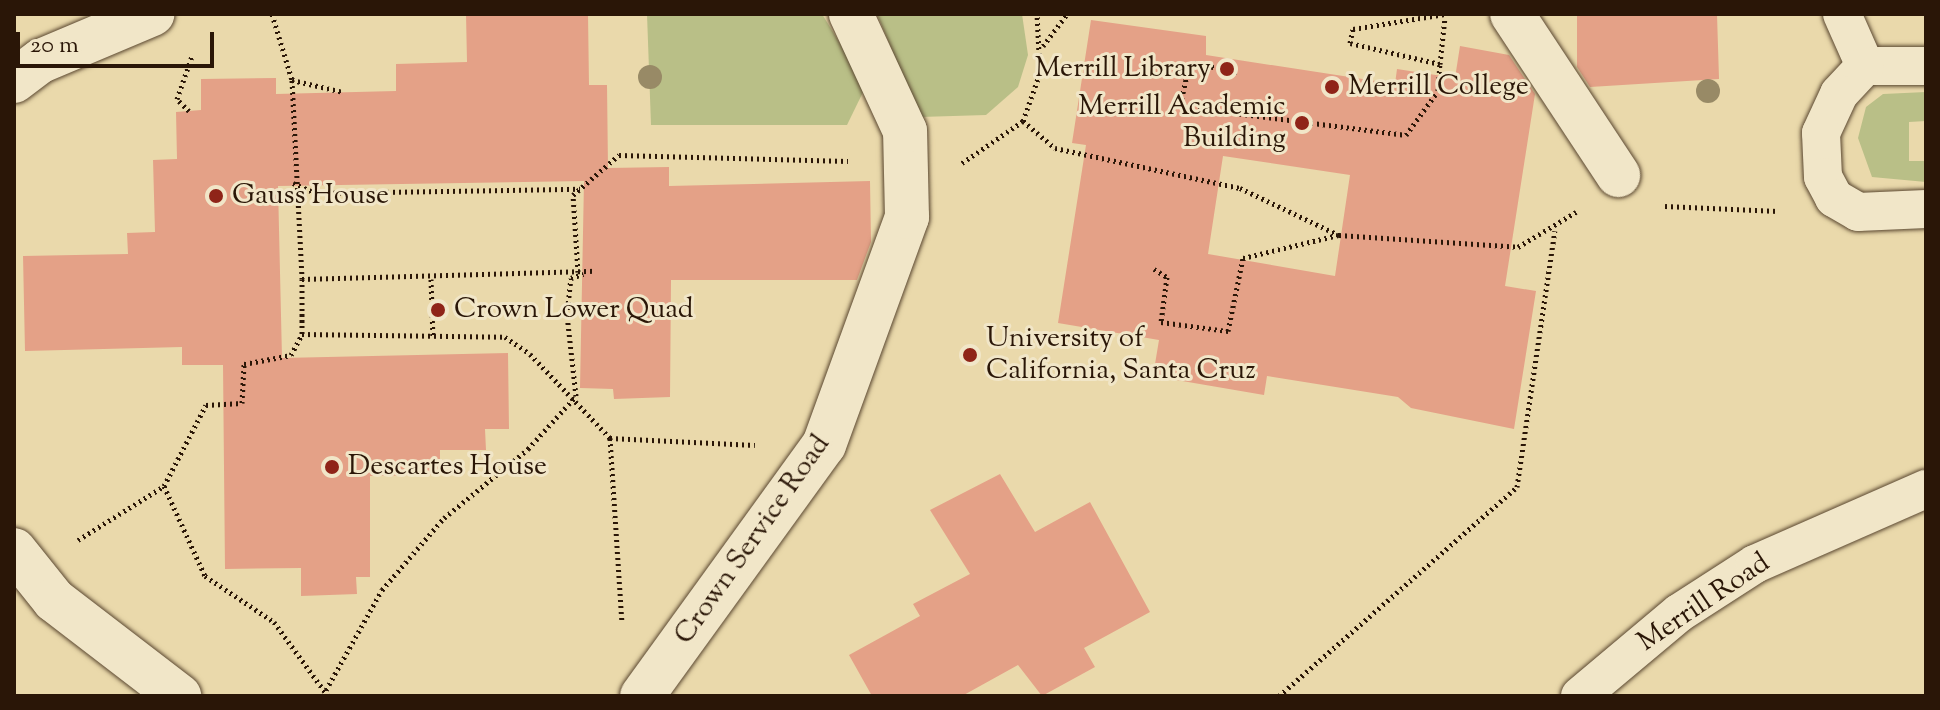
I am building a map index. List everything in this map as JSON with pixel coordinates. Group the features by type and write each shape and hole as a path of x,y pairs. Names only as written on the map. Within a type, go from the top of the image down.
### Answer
{"street":[{"path":"14,81 41,61 152,14"},
{"name":"Crown Service Road","path":"642,696 824,445 907,217 905,131 851,14"},
{"path":"1512,14 1618,175"},
{"path":"22,560 54,600 179,696"}],"lane":[{"path":"1842,14 1865,66"},
{"path":"1926,66 1865,66 1839,94 1821,133 1823,177 1834,198 1858,212 1926,209"},
{"name":"Merrill Road","path":"1580,696 1679,613 1755,564 1926,489"}],"path":[{"path":"22,560 164,486 206,405 242,403 244,364 280,363 302,334 302,279 292,182 292,80 272,14"},
{"path":"1037,14 1043,46"},
{"path":"907,217 954,169 1023,121 1043,46 1067,14"},
{"path":"1237,72 1190,62 1180,106 1406,135 1438,91 1445,15 1353,29 1350,43 1440,64"},
{"path":"189,111 177,99 197,42"},
{"path":"292,80 343,92"},
{"path":"1023,121 1055,148 1240,188 1339,235 1471,249 1518,247 1555,231 1618,175 1646,200 1670,208 1768,214 1834,198"},
{"path":"578,272 573,195 619,155 905,163"},
{"path":"292,182 315,193 580,189"},
{"path":"1279,696 1517,487 1555,231"},
{"path":"1154,269 1167,277 1161,322 1228,331 1243,258 1339,235"},
{"path":"302,279 431,279 596,271 571,278 568,338 576,396"},
{"path":"431,279 433,338"},
{"path":"302,334 505,337 576,396 610,438 622,613"},
{"path":"164,486 205,576 274,622 327,693 382,590 444,518 528,449 576,396"},
{"path":"610,438 824,445"}],"green space":[{"path":"647,14 822,14 866,86 847,125 651,125"},
{"path":"877,14 1022,14 1028,55 1018,87 986,115 920,117"},
{"path":"1926,92 1926,121 1909,122 1909,161 1926,161 1926,182 1872,177 1858,138 1866,107 1883,94"}],"building":[{"path":"466,14 588,14 589,85 607,85 608,168 669,167 669,186 870,181 871,242 857,280 671,280 670,397 614,399 613,389 580,388 584,181 278,186 282,358 508,353 509,429 485,429 486,450 440,450 440,475 370,476 370,577 356,577 357,594 301,596 301,568 225,569 223,365 182,365 182,347 25,351 23,256 128,254 127,233 155,232 153,160 177,159 176,112 201,110 201,79 276,78 276,94 396,91 396,64 467,62"},
{"path":"1577,14 1717,14 1719,79 1590,87 1577,67"},
{"path":"1091,20 1206,36 1206,55 1395,84 1397,69 1455,78 1460,46 1509,55 1535,94 1505,286 1536,291 1514,429 1411,408 1398,397 1267,376 1264,395 1153,376 1159,340 1058,323 1086,145 1072,143","holes":["1223,156 1350,175 1335,276 1208,254"]},
{"path":"1000,474 1035,532 1090,502 1150,612 1084,648 1095,667 1042,696 1018,665 962,696 872,696 849,655 920,616 913,604 970,574 930,510"}],"place":[{"name":"Merrill Library","path":"1227,69"},
{"name":"Merrill College","path":"1332,87"},
{"name":"Merrill Academic Building","path":"1302,123"},
{"name":"Gauss House","path":"216,196"},
{"name":"Crown Lower Quad","path":"438,310"},
{"name":"University of California, Santa Cruz","path":"970,355"},
{"name":"Descartes House","path":"332,467"}]}
